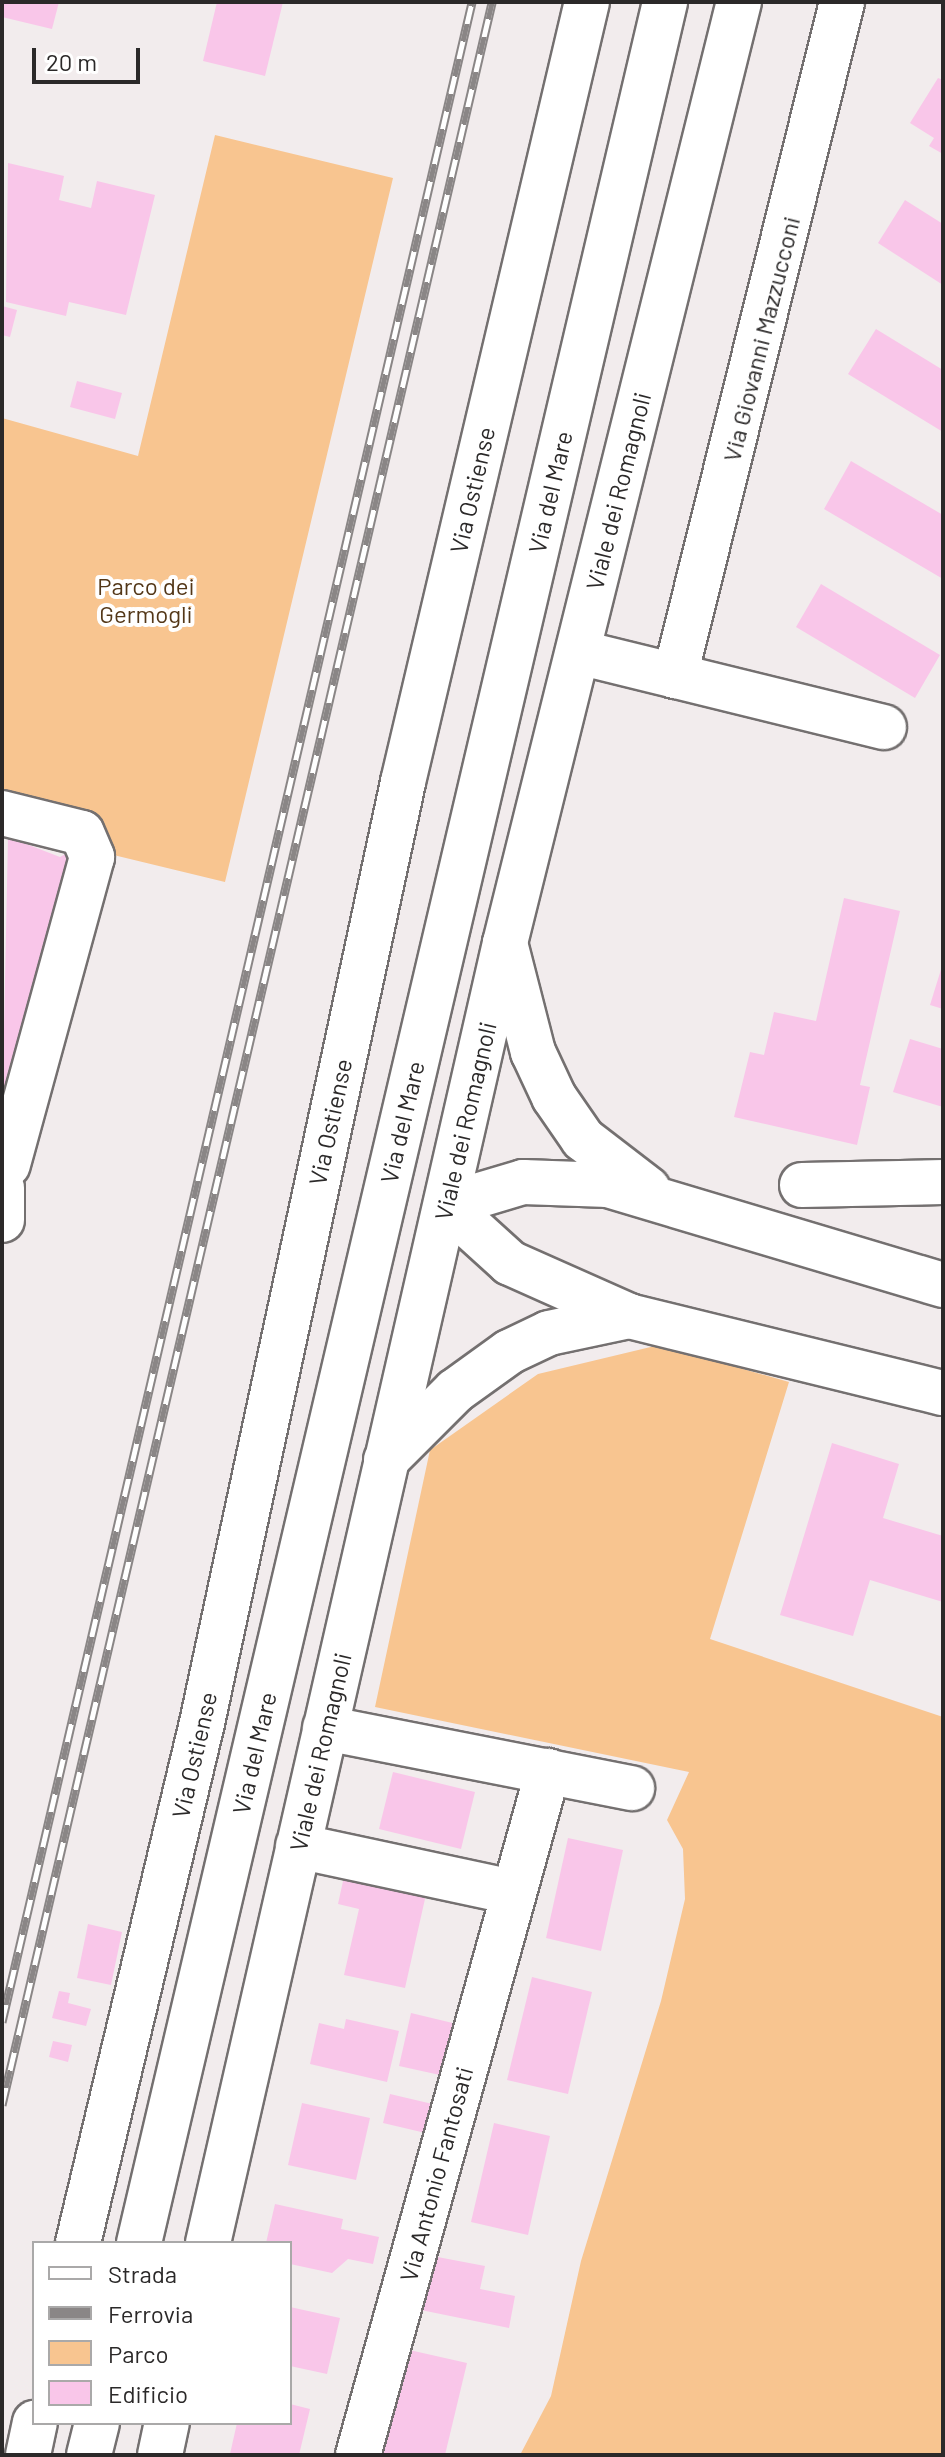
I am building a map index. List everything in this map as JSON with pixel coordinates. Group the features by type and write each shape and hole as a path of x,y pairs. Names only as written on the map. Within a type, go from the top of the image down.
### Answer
{"main road":[{"name":"Via Ostiense","path":"78,2241 202,1723 403,782 587,2"},
{"name":"Via del Mare","path":"139,2241 665,2"},
{"name":"Viale dei Romagnoli","path":"208,2241 505,943 739,2"},
{"name":"Via Giovanni Mazzucconi","path":"675,676 842,2"},
{"path":"578,652 884,727"},
{"path":"2,813 82,833 92,857 5,1176 2,1220"},
{"path":"505,943 533,1052 554,1097 583,1139 659,1197"},
{"path":"446,1205 541,1181 659,1197 943,1285"},
{"path":"802,1185 943,1182"},
{"path":"446,1205 510,1263 629,1316 943,1393"},
{"path":"386,1460 455,1391 509,1352 549,1333 629,1316"},
{"path":"325,1728 632,1788"},
{"name":"Via Antonio Fantosati","path":"358,2455 548,1771"},
{"path":"298,1846 513,1892"},
{"path":"28,2455 35,2425"},
{"path":"89,2455 96,2425"},
{"path":"160,2455 167,2425"}],"green space":[{"name":"Parco dei Germogli","path":"215,135 393,178 225,882 2,828 2,418 138,456"},
{"path":"659,1345 789,1382 710,1639 943,1717 943,2455 520,2455 551,2396 581,2261 661,2001 685,1899 683,1849 667,1820 689,1772 375,1707 430,1450 538,1374"}],"building":[{"path":"2,2 59,2 52,29 2,17"},
{"path":"217,2 283,2 265,76 203,61"},
{"path":"938,78 943,80 943,154 929,146 934,138 910,123"},
{"path":"8,163 64,176 59,200 91,208 97,181 155,195 126,315 69,302 66,316 6,302"},
{"path":"905,200 943,224 943,285 878,243"},
{"path":"2,306 17,310 10,337 2,335"},
{"path":"876,329 943,370 943,432 848,374"},
{"path":"77,381 122,393 115,419 70,407"},
{"path":"851,461 943,515 943,579 824,509"},
{"path":"821,584 940,655 915,698 796,627"},
{"path":"8,837 60,857 78,847 2,1126"},
{"path":"844,898 900,911 860,1085 870,1087 857,1145 734,1117 750,1052 764,1055 774,1012 816,1021"},
{"path":"943,963 943,1009 930,1005"},
{"path":"910,1039 943,1049 943,1107 893,1092"},
{"path":"832,1443 899,1464 883,1518 943,1536 943,1602 870,1580 853,1636 780,1615"},
{"path":"393,1772 475,1792 461,1849 379,1829"},
{"path":"568,1838 623,1850 601,1951 546,1938"},
{"path":"345,1872 429,1881 405,1988 344,1975 359,1909 338,1904"},
{"path":"88,1924 122,1932 111,1985 77,1978"},
{"path":"532,1977 592,1992 568,2094 507,2080"},
{"path":"59,1991 70,1993 68,2003 91,2009 86,2026 52,2018"},
{"path":"411,2013 461,2025 449,2077 399,2066"},
{"path":"346,2019 399,2031 387,2082 310,2064 319,2023 344,2029"},
{"path":"53,2041 72,2045 68,2062 49,2057"},
{"path":"390,2094 441,2106 434,2135 383,2123"},
{"path":"302,2103 370,2118 356,2180 288,2165"},
{"path":"494,2123 550,2136 528,2235 471,2222"},
{"path":"275,2204 343,2219 341,2229 379,2237 373,2264 348,2259 332,2273 292,2264 292,2241 266,2241"},
{"path":"427,2255 485,2266 480,2289 515,2296 509,2328 416,2309"},
{"path":"292,2307 340,2318 327,2374 292,2366"},
{"path":"405,2349 467,2363 445,2455 381,2453"},
{"path":"292,2404 310,2409 299,2455 230,2454 237,2425 292,2425"}],"railway":[{"path":"2,2022 472,2"},
{"path":"2,2105 492,2"}]}
